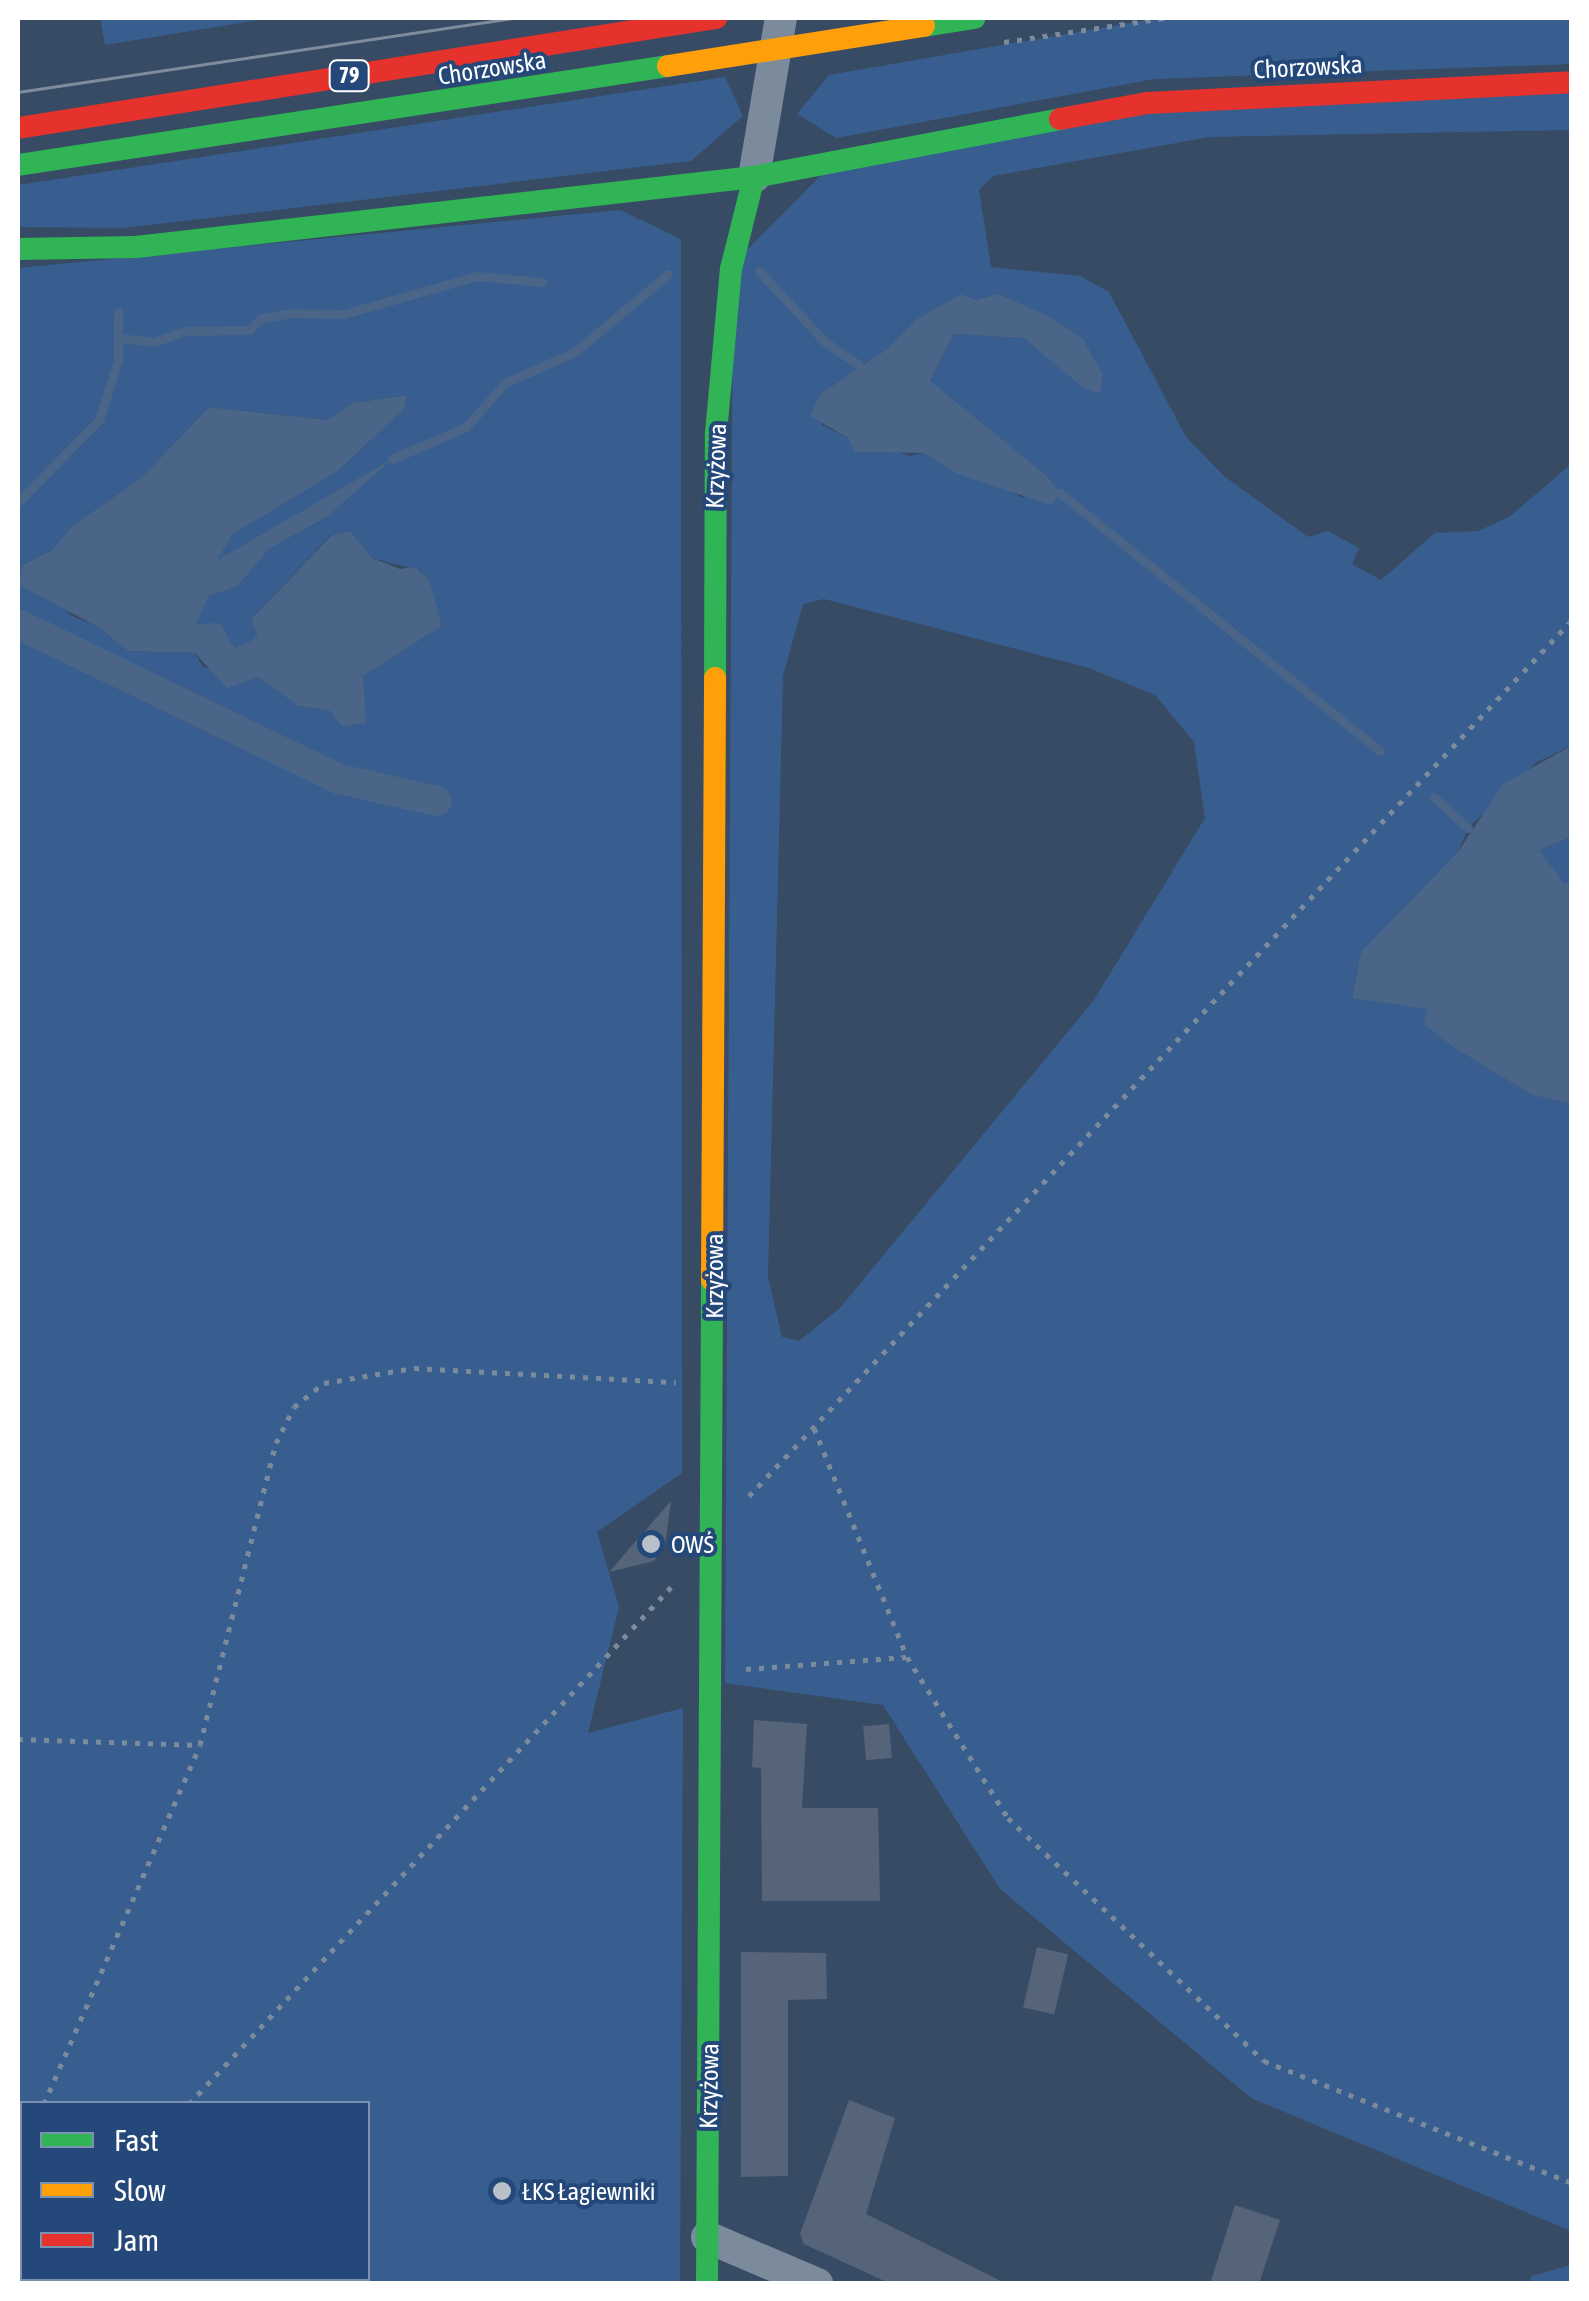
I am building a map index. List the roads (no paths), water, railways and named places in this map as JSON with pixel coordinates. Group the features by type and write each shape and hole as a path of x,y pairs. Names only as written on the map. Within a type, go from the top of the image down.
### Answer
{"street":[{"name":"Chorzowska","path":"18,128 716,18"},
{"path":"754,178 781,18"},
{"name":"Chorzowska","path":"18,165 974,18"},
{"name":"Chorzowska","path":"18,248 58,253 136,247 754,178 1147,102 1572,82"},
{"name":"Krzyżowa","path":"707,2284 714,1384 714,520 731,270 754,178"},
{"path":"707,2237 817,2284"}],"waterway":[{"path":"759,271 825,342 859,365"},
{"path":"392,459 466,427 505,383 575,352 668,274"},
{"path":"120,338 154,342 185,331 249,330 260,319 290,313 344,314 477,276 542,282"},
{"path":"18,502 99,420 118,360 118,312"},
{"path":"1060,493 1380,751"},
{"path":"18,624 339,779 437,801"},
{"path":"1434,797 1468,828"}],"tram line":[{"path":"18,92 512,18"}],"place":[{"name":"OWŚ","path":"651,1544"},
{"name":"ŁKS Łagiewniki","path":"502,2191"}]}
